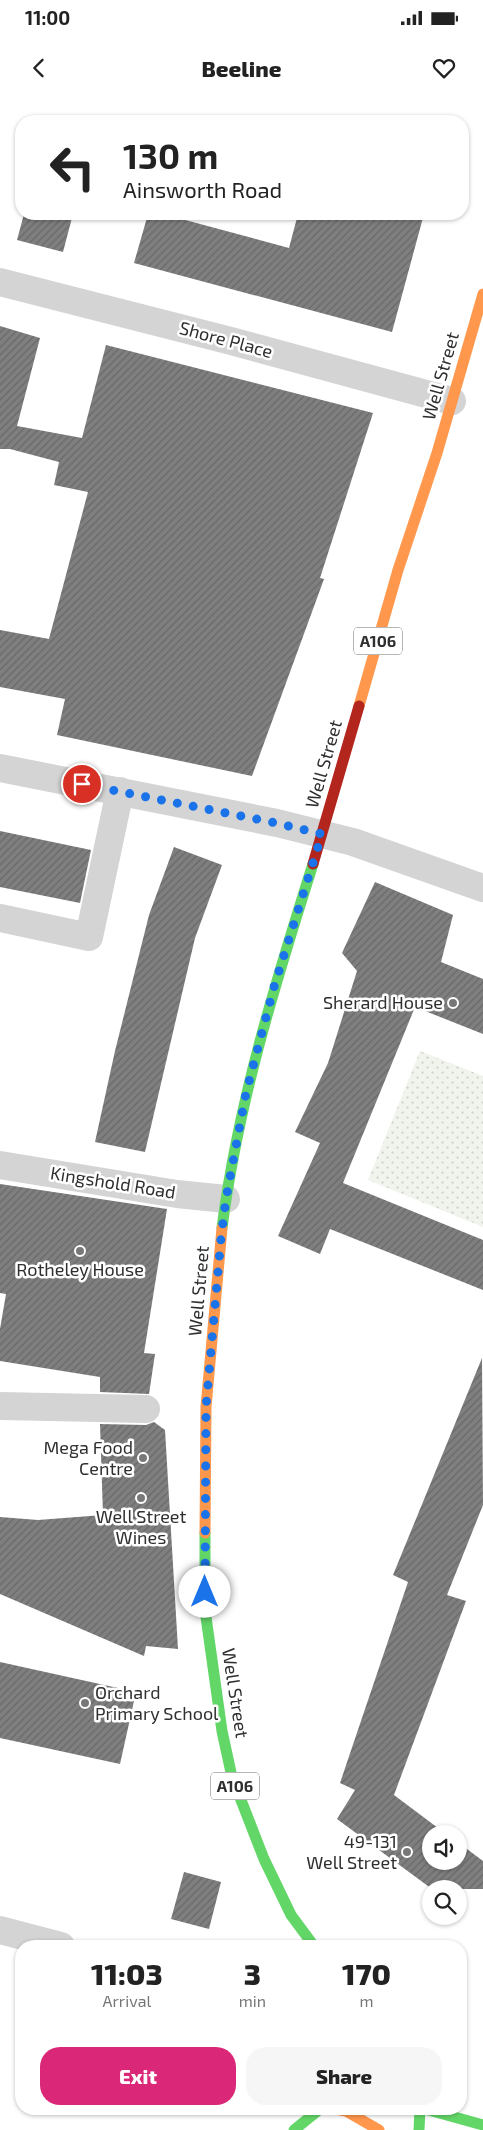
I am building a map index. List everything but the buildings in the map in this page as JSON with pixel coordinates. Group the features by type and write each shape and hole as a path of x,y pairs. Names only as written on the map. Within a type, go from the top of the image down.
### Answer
{"main road":[{"name":"Well Street","path":"309,1940 291,1916 264,1859 232,1777 222,1731 205,1610 206,1407 221,1238 226,1199 246,1093 274,987 322,834 398,570 438,453 483,294"},
{"path":"294,2130 313,2115"},
{"path":"353,2115 379,2130"},
{"path":"419,2130 420,2115"},
{"path":"447,2115 483,2125"}],"street":[{"name":"Shore Place","path":"0,282 231,341 452,401"},
{"path":"0,768 120,791 322,834 378,850 483,888"},
{"path":"0,918 89,937 120,791"},
{"name":"Kingshold Road","path":"0,1165 177,1194 226,1199"},
{"path":"0,1406 146,1409"},
{"path":"0,1930 38,1940"}],"shaded area":[{"path":"420,1051 483,1076 483,1227 368,1180"}],"traffic: fast":[{"path":"222,1228 238,1135 259,1044 313,864"},
{"path":"205,1533 205,1610 222,1731 232,1777 264,1859 291,1915 310,1940"},
{"path":"294,2130 313,2115"},
{"path":"419,2130 420,2115"},
{"path":"447,2115 483,2125"}],"traffic: slow":[{"path":"359,706 398,570 437,453 483,294"},
{"path":"205,1533 206,1407 222,1228"},
{"path":"353,2115 379,2130"}],"traffic: jam":[{"path":"313,864 359,706"}],"place":[{"name":"Sherard House","path":"453,1003"},
{"name":"Rotheley House","path":"80,1251"},
{"name":"Mega Food Centre","path":"143,1458"},
{"name":"Well Street Wines","path":"141,1498"},
{"name":"Orchard Primary School","path":"85,1703"},
{"name":"49-131 Well Street","path":"407,1852"}],"route":[{"path":"82,784 322,834 274,987 246,1093 226,1199 206,1407 205,1592"}]}
